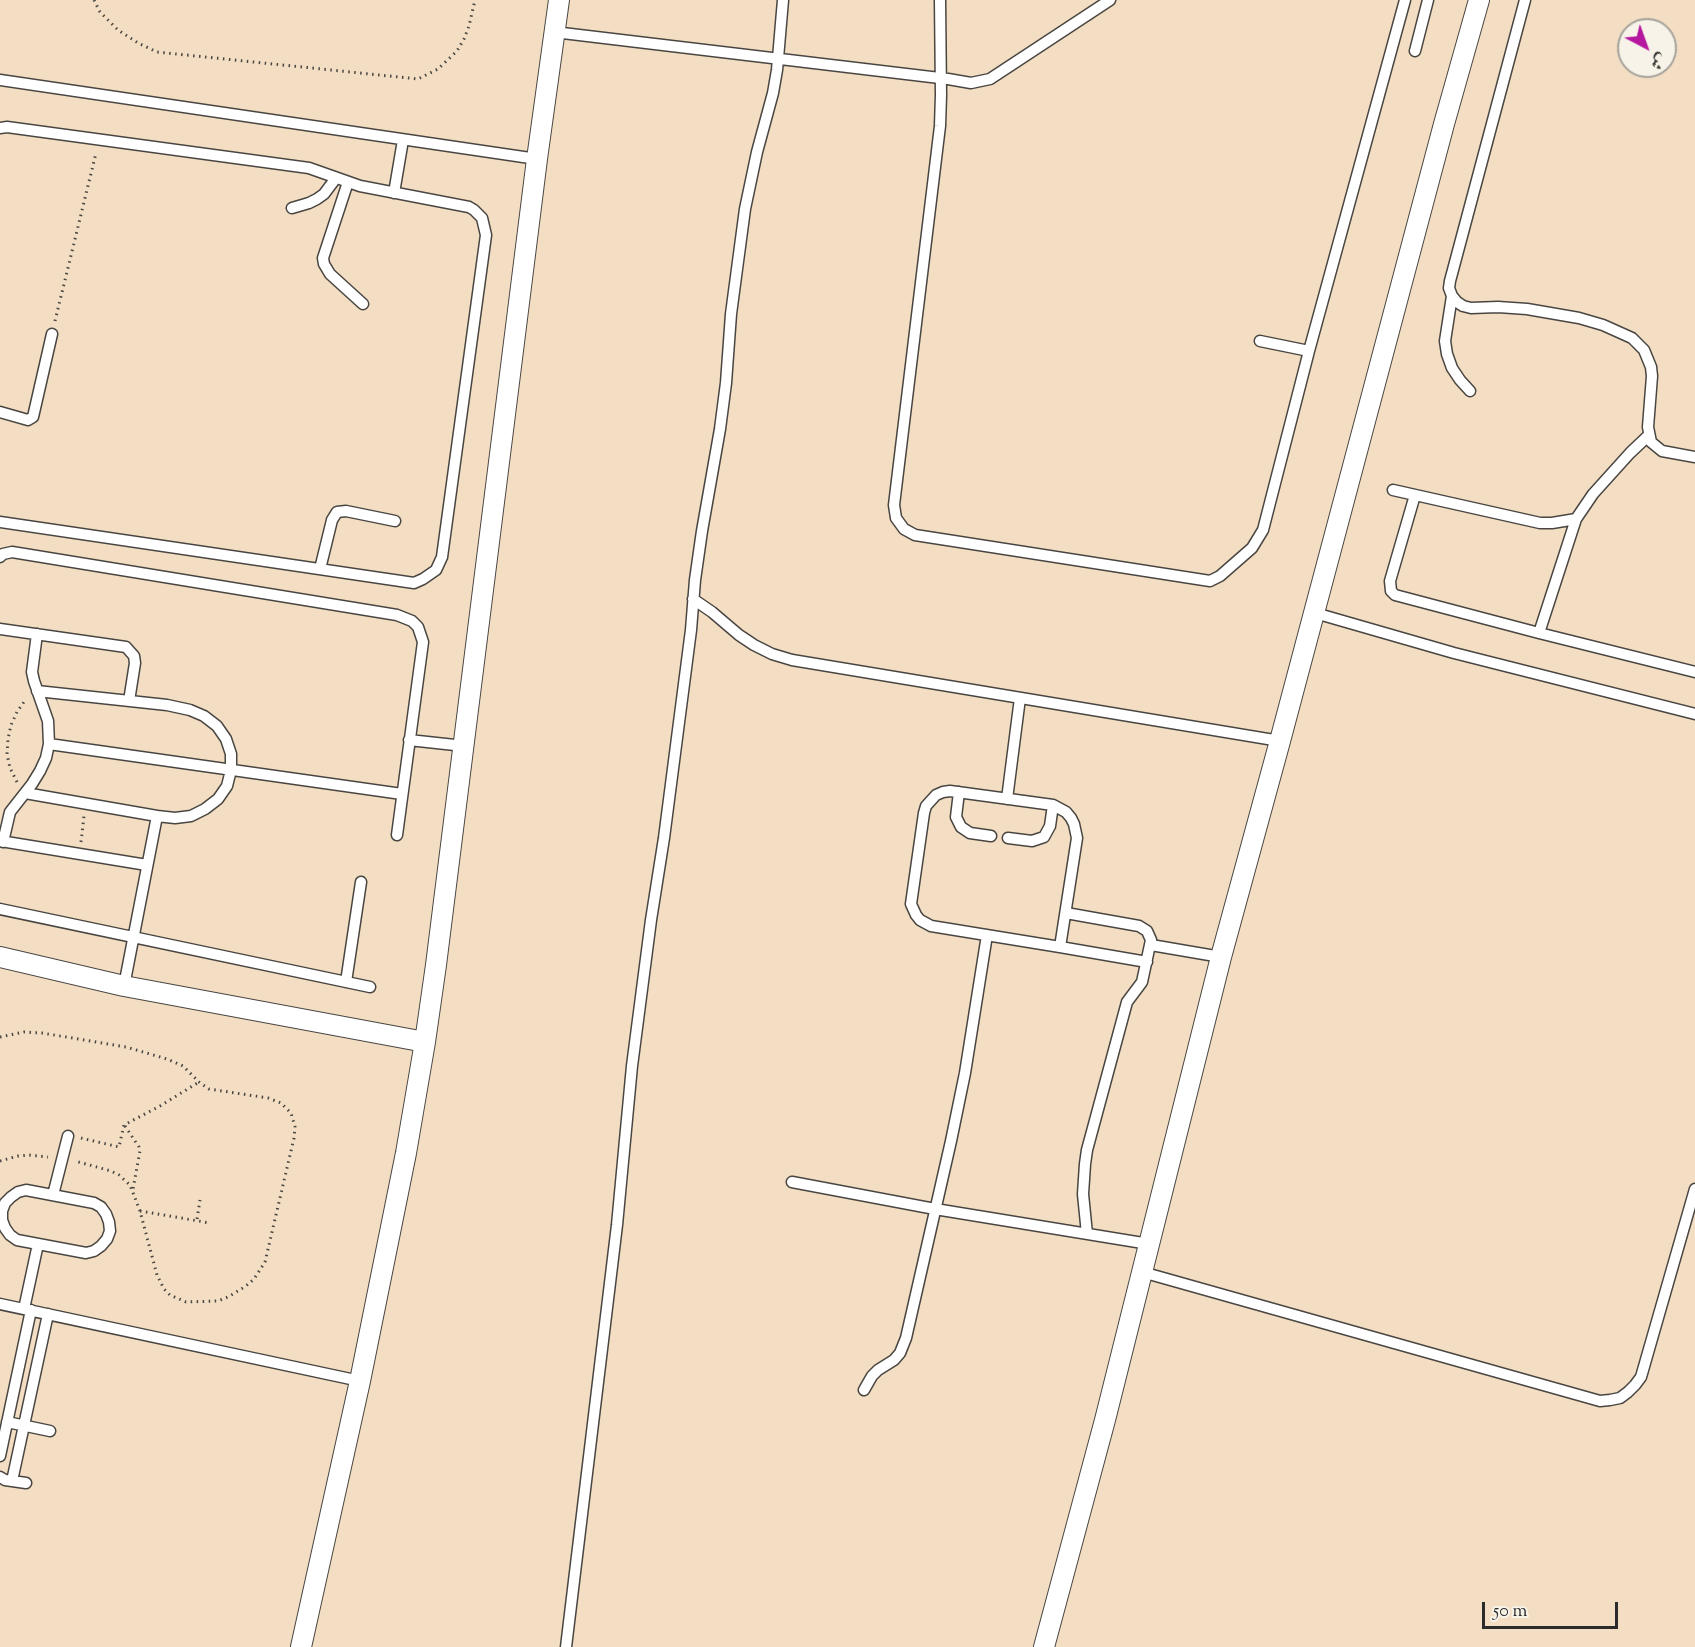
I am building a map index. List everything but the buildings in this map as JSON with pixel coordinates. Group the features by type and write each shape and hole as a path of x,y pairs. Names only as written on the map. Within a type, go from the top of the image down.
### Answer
{"street":[{"path":"301,1647 360,1381 406,1152 425,1042 559,0"},
{"path":"1046,1646 1221,957 1479,0"},
{"path":"0,957 124,986 425,1042"}],"lane":[{"path":"566,1647 617,1224 626,1118 640,1002 666,826 693,599 720,429 731,314 745,208 773,93 783,0"},
{"path":"940,0 940,126 894,505 896,518 909,533 1204,580 1215,579 1252,548 1263,530 1309,351 1405,0"},
{"path":"554,32 971,83 990,79 1110,0"},
{"path":"1415,51 1428,0"},
{"path":"1525,0 1449,288 1452,296 1463,306 1527,309 1579,318 1603,325 1632,338 1644,350 1651,367 1648,435 1656,447 1662,451 1695,457"},
{"path":"0,80 537,159"},
{"path":"0,128 7,127 309,168 348,183 469,207 478,214 486,230 442,557 436,570 430,575 414,583 0,522"},
{"path":"394,193 403,140"},
{"path":"292,208 317,199 324,194 336,178"},
{"path":"348,183 323,258 330,274 363,304"},
{"path":"1452,296 1445,341 1446,354 1452,368 1470,392"},
{"path":"0,412 28,420 33,417 52,334"},
{"path":"1260,341 1309,351"},
{"path":"1539,633 1576,519 1593,494 1648,435"},
{"path":"1393,490 1540,523 1576,519"},
{"path":"1415,495 1389,581 1391,591 1400,597 1695,672"},
{"path":"320,569 332,520 338,512 346,511 395,522"},
{"path":"0,557 12,552 405,617 417,627 423,642 397,835"},
{"path":"693,599 754,645 792,660 1281,741"},
{"path":"1315,613 1454,653 1695,714"},
{"path":"0,629 126,647 134,656 135,663 129,701"},
{"path":"37,634 32,672 48,721 49,744 40,771 10,812 2,841 147,865"},
{"path":"25,793 86,805 175,818 191,816 206,809 218,799 226,786 231,770 231,754 226,739 217,726 204,716 190,710 167,705 37,691"},
{"path":"1007,799 1020,698"},
{"path":"410,740 464,746"},
{"path":"49,744 402,794"},
{"path":"1060,947 1077,838 1074,824 1066,812 1053,805 959,792 943,792 936,795 926,806 924,813 911,904 916,915 925,924 1147,962"},
{"path":"959,792 957,817 961,827 970,833 992,836"},
{"path":"1008,838 1032,841 1044,837 1050,826 1053,805"},
{"path":"124,986 157,816"},
{"path":"346,982 361,882"},
{"path":"0,909 370,987"},
{"path":"1066,913 1139,926 1150,935 1142,982 1127,1002 1087,1149 1083,1186 1087,1234"},
{"path":"864,1390 872,1376 894,1360 904,1346 965,1073 987,935"},
{"path":"1150,945 1221,957"},
{"path":"54,1196 68,1136"},
{"path":"792,1182 935,1209 1149,1244"},
{"path":"1142,1272 1600,1401 1610,1400 1620,1398 1641,1377 1695,1189"},
{"path":"26,1190 94,1203 101,1208 110,1222 107,1239 94,1251 86,1253 38,1244 17,1239 5,1228 2,1211 5,1203 18,1192 26,1190"},
{"path":"0,1456 38,1244"},
{"path":"0,1304 360,1381"},
{"path":"12,1481 48,1314"},
{"path":"7,1422 50,1431"},
{"path":"0,1477 26,1483"}],"path":[{"path":"94,0 108,22 138,44 158,52 418,79 438,69 457,51 469,26 475,0"},
{"path":"52,334 99,139"},
{"path":"16,781 7,754 8,739 14,718 26,700"},
{"path":"80,854 86,805"},
{"path":"0,1037 24,1032 126,1047 175,1062 209,1089 275,1100 287,1108 294,1120 294,1138 265,1262 254,1279 246,1286 218,1301 186,1302 170,1295 160,1282 140,1211 133,1190 126,1180 111,1171 62,1159 29,1155 0,1161"},
{"path":"68,1136 119,1147 124,1125 199,1082"},
{"path":"124,1125 140,1151 133,1190"},
{"path":"196,1220 200,1200"},
{"path":"140,1211 210,1223"}]}
